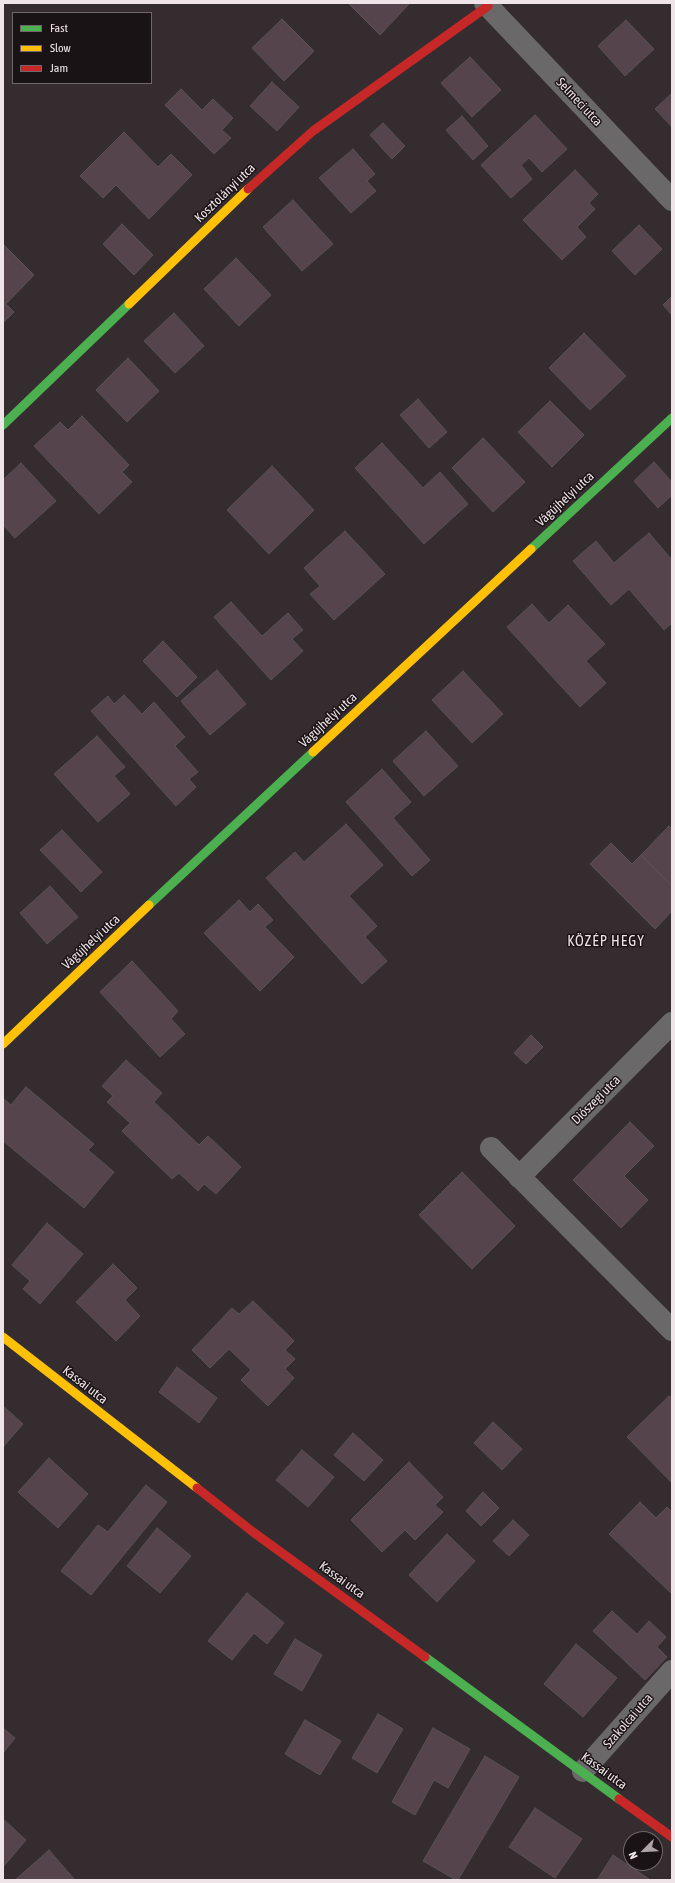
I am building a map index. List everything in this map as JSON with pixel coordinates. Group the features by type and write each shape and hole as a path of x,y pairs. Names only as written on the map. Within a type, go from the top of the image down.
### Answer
{"street":[{"name":"Selmeci utca","path":"487,5 672,200"},
{"name":"Kosztolányi utca","path":"3,425 270,168 313,131 487,5"},
{"name":"Vágújhelyi utca","path":"3,1044 256,804 672,418"},
{"name":"Diószegi utca","path":"519,1177 672,1023"},
{"path":"491,1148 672,1330"},
{"name":"Kassai utca","path":"3,1337 253,1532 672,1837"},
{"name":"Szakolcai utca","path":"583,1771 672,1671"}],"building":[{"path":"348,3 410,3 380,35"},
{"path":"282,19 314,51 284,81 252,48"},
{"path":"626,20 654,49 625,76 598,46"},
{"path":"470,57 501,90 472,117 441,83"},
{"path":"272,82 299,107 277,131 250,106"},
{"path":"181,89 202,110 213,99 233,118 222,130 231,138 214,154 165,105"},
{"path":"672,93 672,127 655,109"},
{"path":"535,115 567,149 542,172 529,158 521,165 532,179 511,198 481,165"},
{"path":"462,116 488,146 473,160 446,130"},
{"path":"383,123 405,146 392,159 370,135"},
{"path":"124,132 158,167 171,154 192,175 149,219 116,185 103,198 80,176"},
{"path":"353,149 375,174 367,181 376,191 351,213 319,178"},
{"path":"575,170 598,194 589,203 595,209 577,227 586,237 562,260 523,220"},
{"path":"293,200 333,244 302,271 263,227"},
{"path":"122,224 153,255 134,275 103,244"},
{"path":"639,225 662,249 635,275 612,251"},
{"path":"3,244 34,275 6,304 14,312 3,323"},
{"path":"236,258 271,295 239,326 204,289"},
{"path":"672,296 672,315 663,305"},
{"path":"174,313 204,346 175,373 144,341"},
{"path":"584,333 626,376 590,410 549,368"},
{"path":"128,358 159,391 127,422 96,390"},
{"path":"418,399 447,432 429,448 400,415"},
{"path":"550,401 584,435 552,467 518,432"},
{"path":"82,416 129,465 122,472 132,482 99,514 34,446 60,422 68,430"},
{"path":"483,438 525,482 493,512 452,468"},
{"path":"382,443 423,488 440,472 468,504 424,544 355,468"},
{"path":"654,462 672,482 672,495 658,508 634,481"},
{"path":"21,463 56,501 15,538 3,525 3,480"},
{"path":"272,466 314,510 269,554 227,510"},
{"path":"345,531 385,574 334,620 310,594 320,586 304,568"},
{"path":"649,533 672,560 672,623 664,630 629,589 611,605 573,561 596,541 614,563"},
{"path":"231,602 262,636 288,613 303,630 292,639 303,651 271,680 214,617"},
{"path":"532,604 549,623 568,605 605,644 586,661 606,683 580,707 507,627"},
{"path":"163,641 197,677 177,697 143,661"},
{"path":"217,670 246,704 210,735 181,701"},
{"path":"463,671 503,714 472,743 432,700"},
{"path":"124,695 142,714 154,702 185,737 175,746 198,772 189,779 196,787 176,806 91,711 108,696 114,704"},
{"path":"426,731 458,766 424,796 393,761"},
{"path":"97,736 125,767 114,776 130,794 98,822 54,774"},
{"path":"382,769 411,802 393,818 430,860 412,876 346,802"},
{"path":"346,824 383,865 349,896 377,926 365,937 387,961 362,984 266,878 295,852 304,862"},
{"path":"669,826 672,829 672,886 641,855"},
{"path":"62,830 102,872 81,892 40,850"},
{"path":"611,843 632,864 641,855 672,886 672,911 655,929 590,864"},
{"path":"50,886 78,917 47,944 20,913"},
{"path":"239,900 250,912 258,904 273,920 265,927 294,957 260,991 204,933"},
{"path":"132,961 178,1011 171,1019 185,1034 160,1057 100,992"},
{"path":"531,1035 543,1047 526,1064 514,1053"},
{"path":"126,1060 162,1093 154,1102 199,1145 208,1136 241,1167 216,1194 204,1184 198,1191 179,1173 172,1179 122,1131 130,1123 107,1102 113,1096 102,1086"},
{"path":"26,1087 94,1144 88,1150 114,1172 84,1208 3,1141 3,1098 11,1105"},
{"path":"630,1122 654,1146 624,1176 648,1200 621,1228 573,1180"},
{"path":"462,1172 515,1226 472,1269 419,1215"},
{"path":"47,1223 83,1254 40,1304 23,1289 30,1281 12,1265"},
{"path":"113,1264 137,1288 125,1300 140,1316 116,1341 76,1302"},
{"path":"253,1301 294,1341 285,1350 295,1359 285,1369 294,1378 268,1406 241,1380 251,1370 229,1349 210,1368 192,1350 232,1308 239,1314"},
{"path":"177,1367 217,1398 199,1423 159,1392"},
{"path":"669,1396 672,1398 672,1483 627,1437"},
{"path":"3,1406 23,1424 3,1447"},
{"path":"493,1422 522,1449 502,1470 474,1443"},
{"path":"353,1433 383,1460 364,1481 334,1455"},
{"path":"302,1450 334,1477 308,1507 276,1480"},
{"path":"49,1458 88,1494 58,1528 18,1492"},
{"path":"409,1462 443,1497 435,1505 443,1512 415,1540 405,1530 382,1552 351,1520"},
{"path":"146,1485 167,1502 91,1595 61,1571 98,1525 108,1532"},
{"path":"483,1492 499,1508 481,1526 466,1511"},
{"path":"640,1502 656,1518 667,1507 672,1512 672,1594 609,1534"},
{"path":"513,1520 529,1535 509,1556 493,1541"},
{"path":"157,1528 191,1556 160,1593 127,1566"},
{"path":"447,1534 475,1561 437,1602 409,1575"},
{"path":"247,1593 284,1623 267,1644 254,1633 232,1660 208,1641"},
{"path":"612,1611 637,1634 649,1621 666,1637 657,1647 667,1657 645,1680 593,1631"},
{"path":"295,1639 322,1655 302,1691 274,1674"},
{"path":"576,1644 617,1678 583,1717 544,1684"},
{"path":"378,1714 403,1729 377,1773 352,1758"},
{"path":"305,1720 341,1741 320,1775 285,1754"},
{"path":"3,1728 15,1738 3,1753"},
{"path":"433,1728 470,1749 448,1788 434,1780 415,1815 392,1802"},
{"path":"485,1756 519,1777 458,1880 456,1880 423,1861"},
{"path":"535,1808 582,1839 555,1878 509,1847"},
{"path":"3,1819 26,1840 3,1867"},
{"path":"49,1850 75,1880 15,1880"},
{"path":"613,1855 623,1862 623,1871 637,1871 649,1879 649,1880 597,1880"}],"traffic: fast":[{"path":"3,425 129,304"},
{"path":"531,549 672,418"},
{"path":"149,905 313,752"},
{"path":"425,1657 619,1799"}],"traffic: slow":[{"path":"129,304 248,189"},
{"path":"313,752 531,549"},
{"path":"3,1044 149,905"},
{"path":"3,1337 197,1488"}],"traffic: jam":[{"path":"248,189 313,131 488,6"},
{"path":"197,1488 253,1532 425,1657"},
{"path":"619,1799 672,1837"}],"district":[{"name":"KÖZÉP HEGY","path":"606,941"}]}
